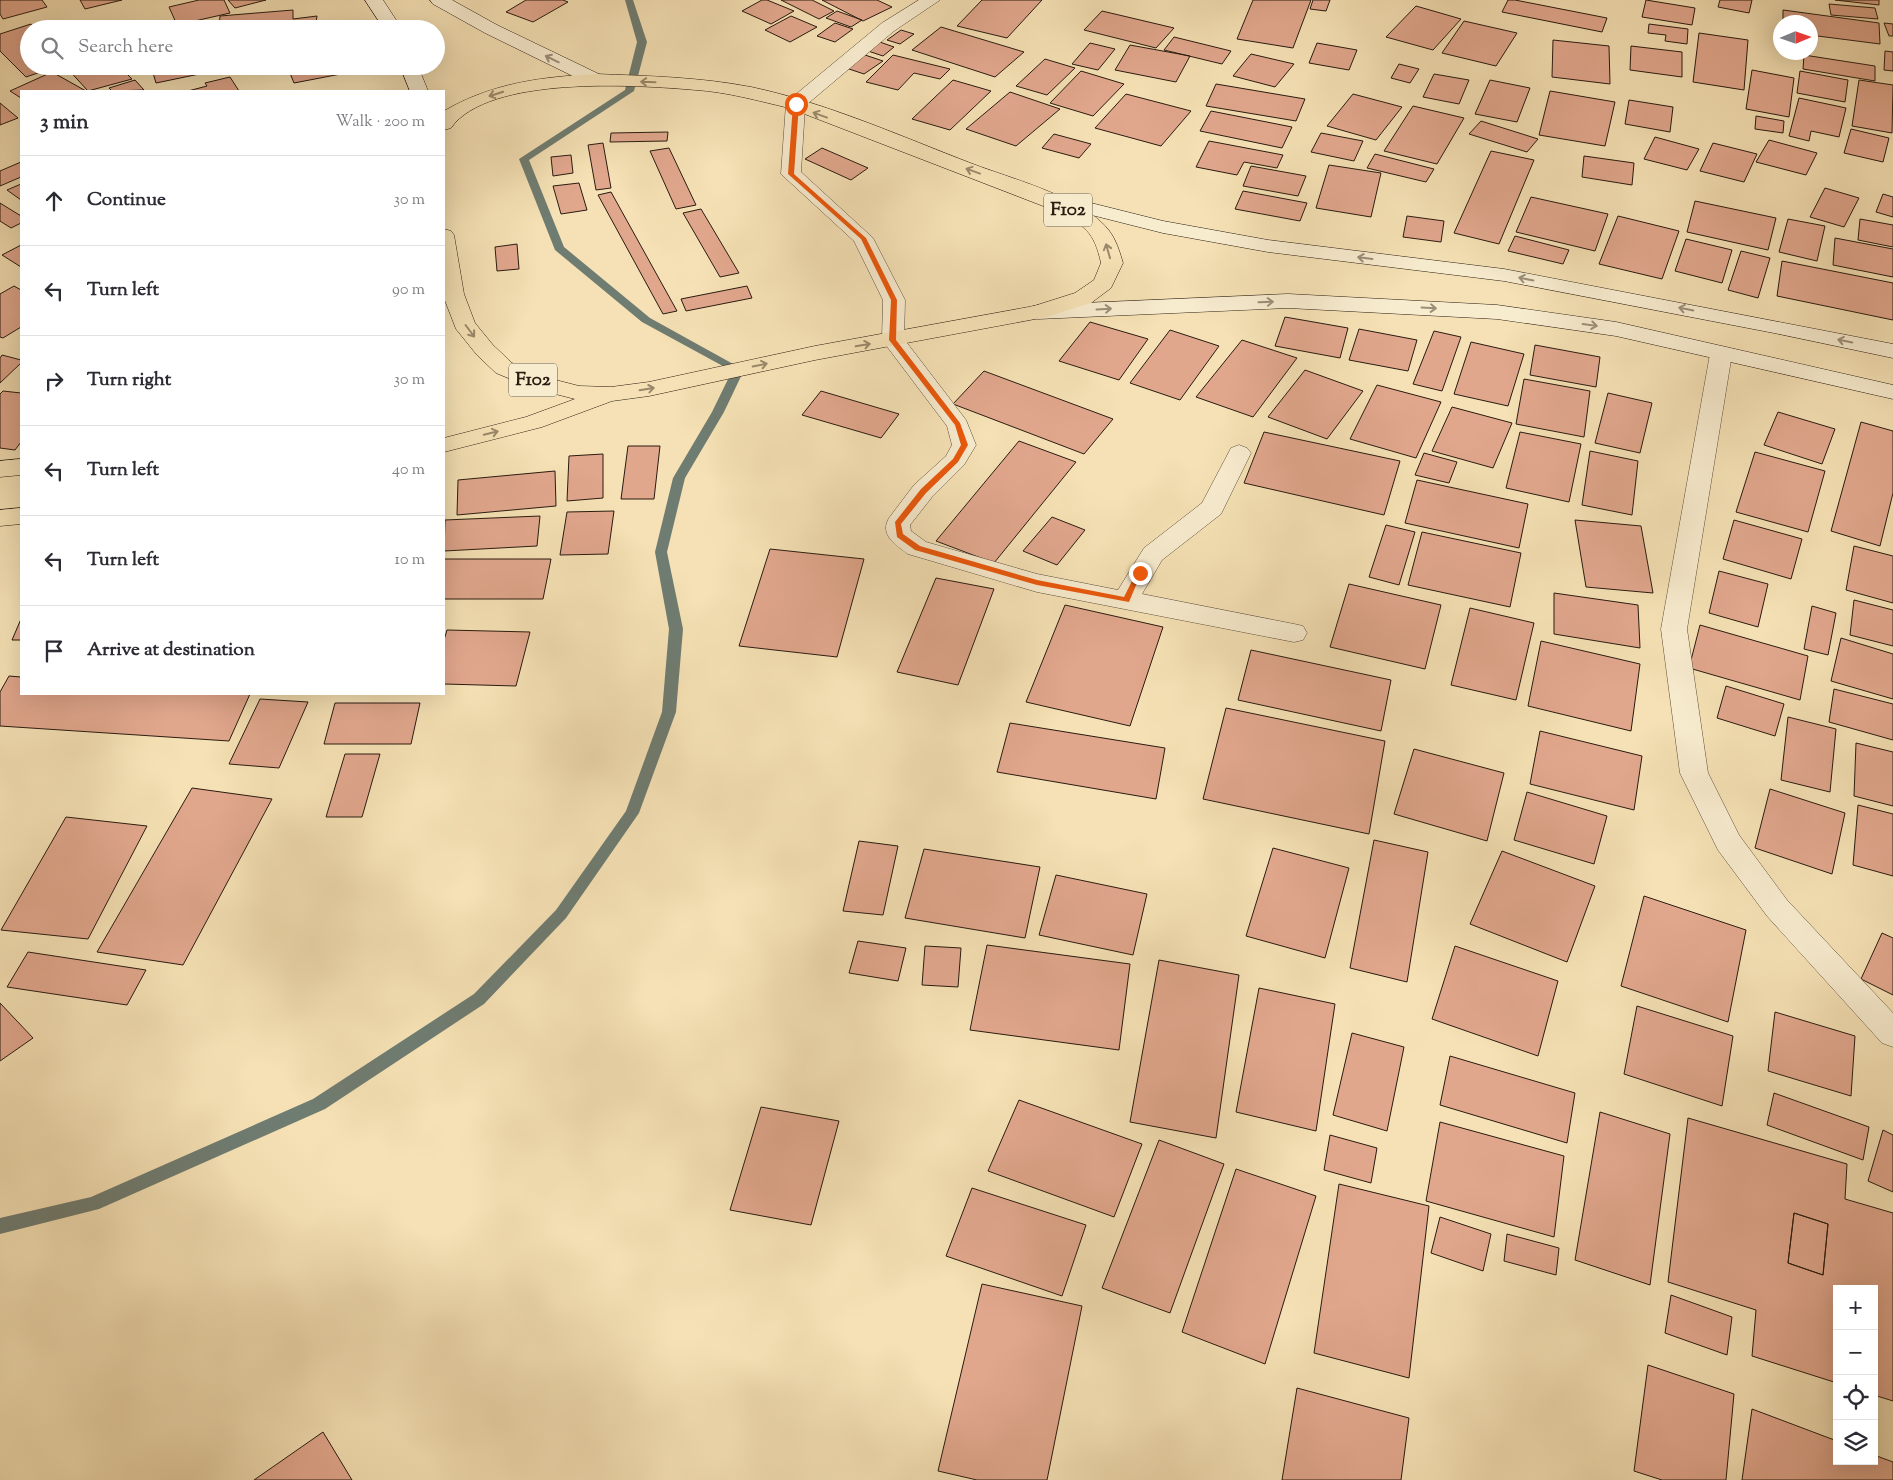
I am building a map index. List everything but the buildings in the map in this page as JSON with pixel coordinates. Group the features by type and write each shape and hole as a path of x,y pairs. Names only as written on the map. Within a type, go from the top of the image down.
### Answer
{"highway":[{"name":"F102","path":"445,122 450,115 476,100 509,90 552,82 596,80 697,84 751,93 796,104 1034,194 1087,220 1105,240 1112,263 1103,283 1083,298 1038,312 815,353 649,389 611,394 578,393 540,383 504,368 484,350 464,324 453,294 445,242"},
{"name":"F102","path":"445,320 453,294"},
{"name":"F102","path":"445,445 534,422 611,394"},
{"path":"0,469 20,467"},
{"path":"0,518 20,516"}],"street":[{"path":"374,0 387,20"},
{"path":"439,0 491,29 596,80"},
{"path":"931,0 888,27 796,104 790,174 863,238 894,300 893,340 958,425 964,445 956,460 923,491 898,524 899,535 917,548 1018,577 1294,633"},
{"path":"413,75 419,90"},
{"name":"F102","path":"1034,194 1163,227 1268,246 1504,275 1774,326 1893,351"},
{"name":"F102","path":"1038,312 1288,301 1497,312 1616,329 1893,392"},
{"path":"1721,354 1674,630 1694,773 1728,842 1777,908 1843,982 1893,1034"},
{"path":"1126,600 1140,573 1153,554 1212,508 1240,453"}],"waterway":[{"path":"0,1226 93,1204 319,1104 479,999 561,914 632,813 669,712 676,629 661,552 679,478 718,412 738,370 646,320 559,248 524,159 629,91 642,42 629,0"}],"route":[{"path":"796,104 790,174 863,238 894,300 893,340 958,425 964,445 956,460 923,491 898,524 899,535 917,548 1037,582 1126,600 1140,573"}]}
